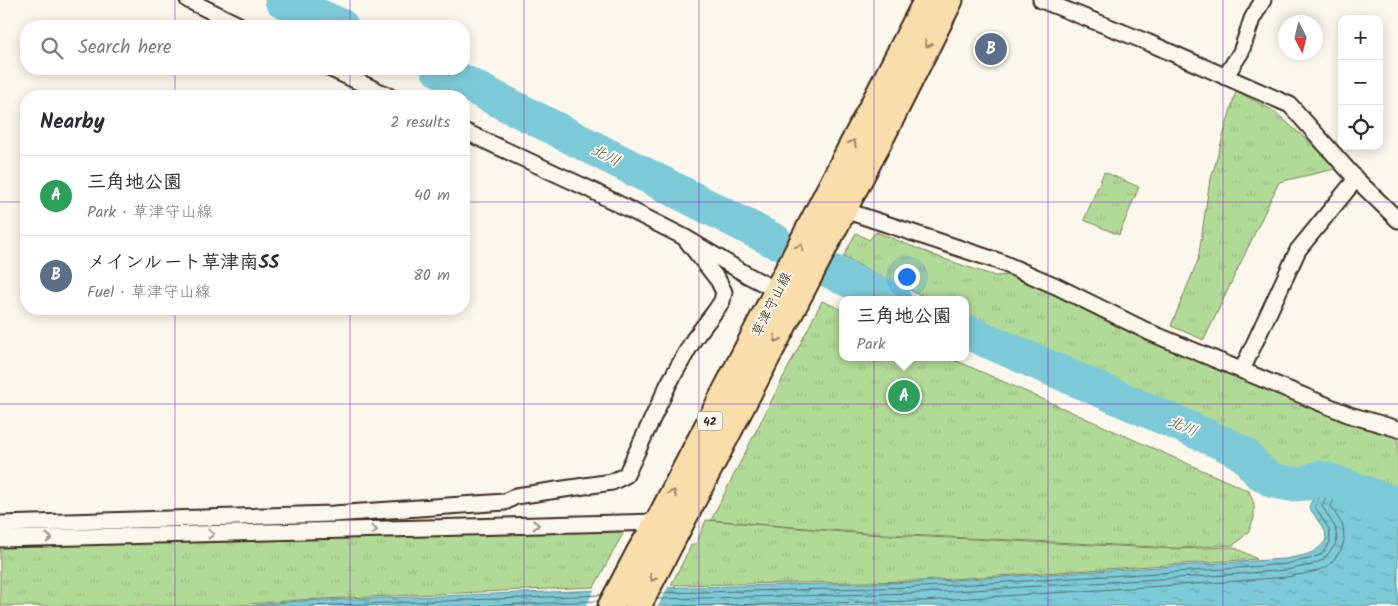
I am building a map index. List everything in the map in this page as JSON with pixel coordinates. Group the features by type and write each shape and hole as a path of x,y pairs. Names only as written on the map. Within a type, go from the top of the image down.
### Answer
{"main road":[{"name":"草津守山線","path":"842,197 926,0"},
{"name":"草津守山線","path":"611,606 640,551 842,197 950,0"},
{"name":"草津守山線","path":"638,606 668,550 788,293"}],"street":[{"path":"188,0 229,20"},
{"path":"1041,0 1147,42 1290,105 1356,179 1398,220"},
{"path":"1225,77 1241,52 1252,19 1263,0"},
{"path":"344,75 376,90"},
{"path":"470,134 587,188 684,237 749,276 788,293"},
{"path":"1242,370 1292,260 1356,179"},
{"path":"842,197 1056,286 1151,333 1350,415 1398,429"},
{"path":"0,524 285,515 441,507 506,502 516,496 612,482 626,475 669,383 694,339 722,301 724,292 718,280 684,237"},
{"path":"441,507 442,528"},
{"path":"0,539 658,522"}],"green space":[{"path":"1236,91 1274,111 1339,168 1279,182 1204,340 1171,326 1198,260 1209,186"},
{"path":"1104,172 1139,187 1119,235 1084,220"},
{"path":"876,232 944,259 995,276 1011,275 1315,410 1398,437 1398,493 1365,485 1321,469 1307,475 1290,478 1272,472 1246,445 1183,419 1165,407 1114,386 969,318 969,296 922,296 843,257 856,233 869,240"},
{"path":"822,301 839,308 839,361 957,361 1249,491 1254,504 1254,518 1249,531 1233,545 1178,548 866,533 711,520"},
{"path":"706,520 866,534 1177,549 1234,547 1257,559 921,581 671,585 692,544 696,544"},
{"path":"627,526 594,587 299,600 223,606 0,606 0,546"}],"water":[{"path":"1327,475 1398,502 1398,606 246,606 299,601 689,587 922,582 1285,559 1312,552 1326,540 1325,531 1309,507 1316,491"}],"pier":[{"path":"669,585 658,606 586,606 595,588"}],"waterway":[{"name":"北川","path":"282,0 327,20"},
{"name":"北川","path":"450,75 775,241"},
{"name":"北川","path":"791,250 840,276 885,296"},
{"name":"北川","path":"969,333 1227,445 1245,455 1259,472 1274,481 1291,484 1308,483 1318,478 1325,479 1398,505"}],"place":[{"name":"メインルート草津南SS","path":"991,49"},
{"name":"三角地公園","path":"904,396"}]}
